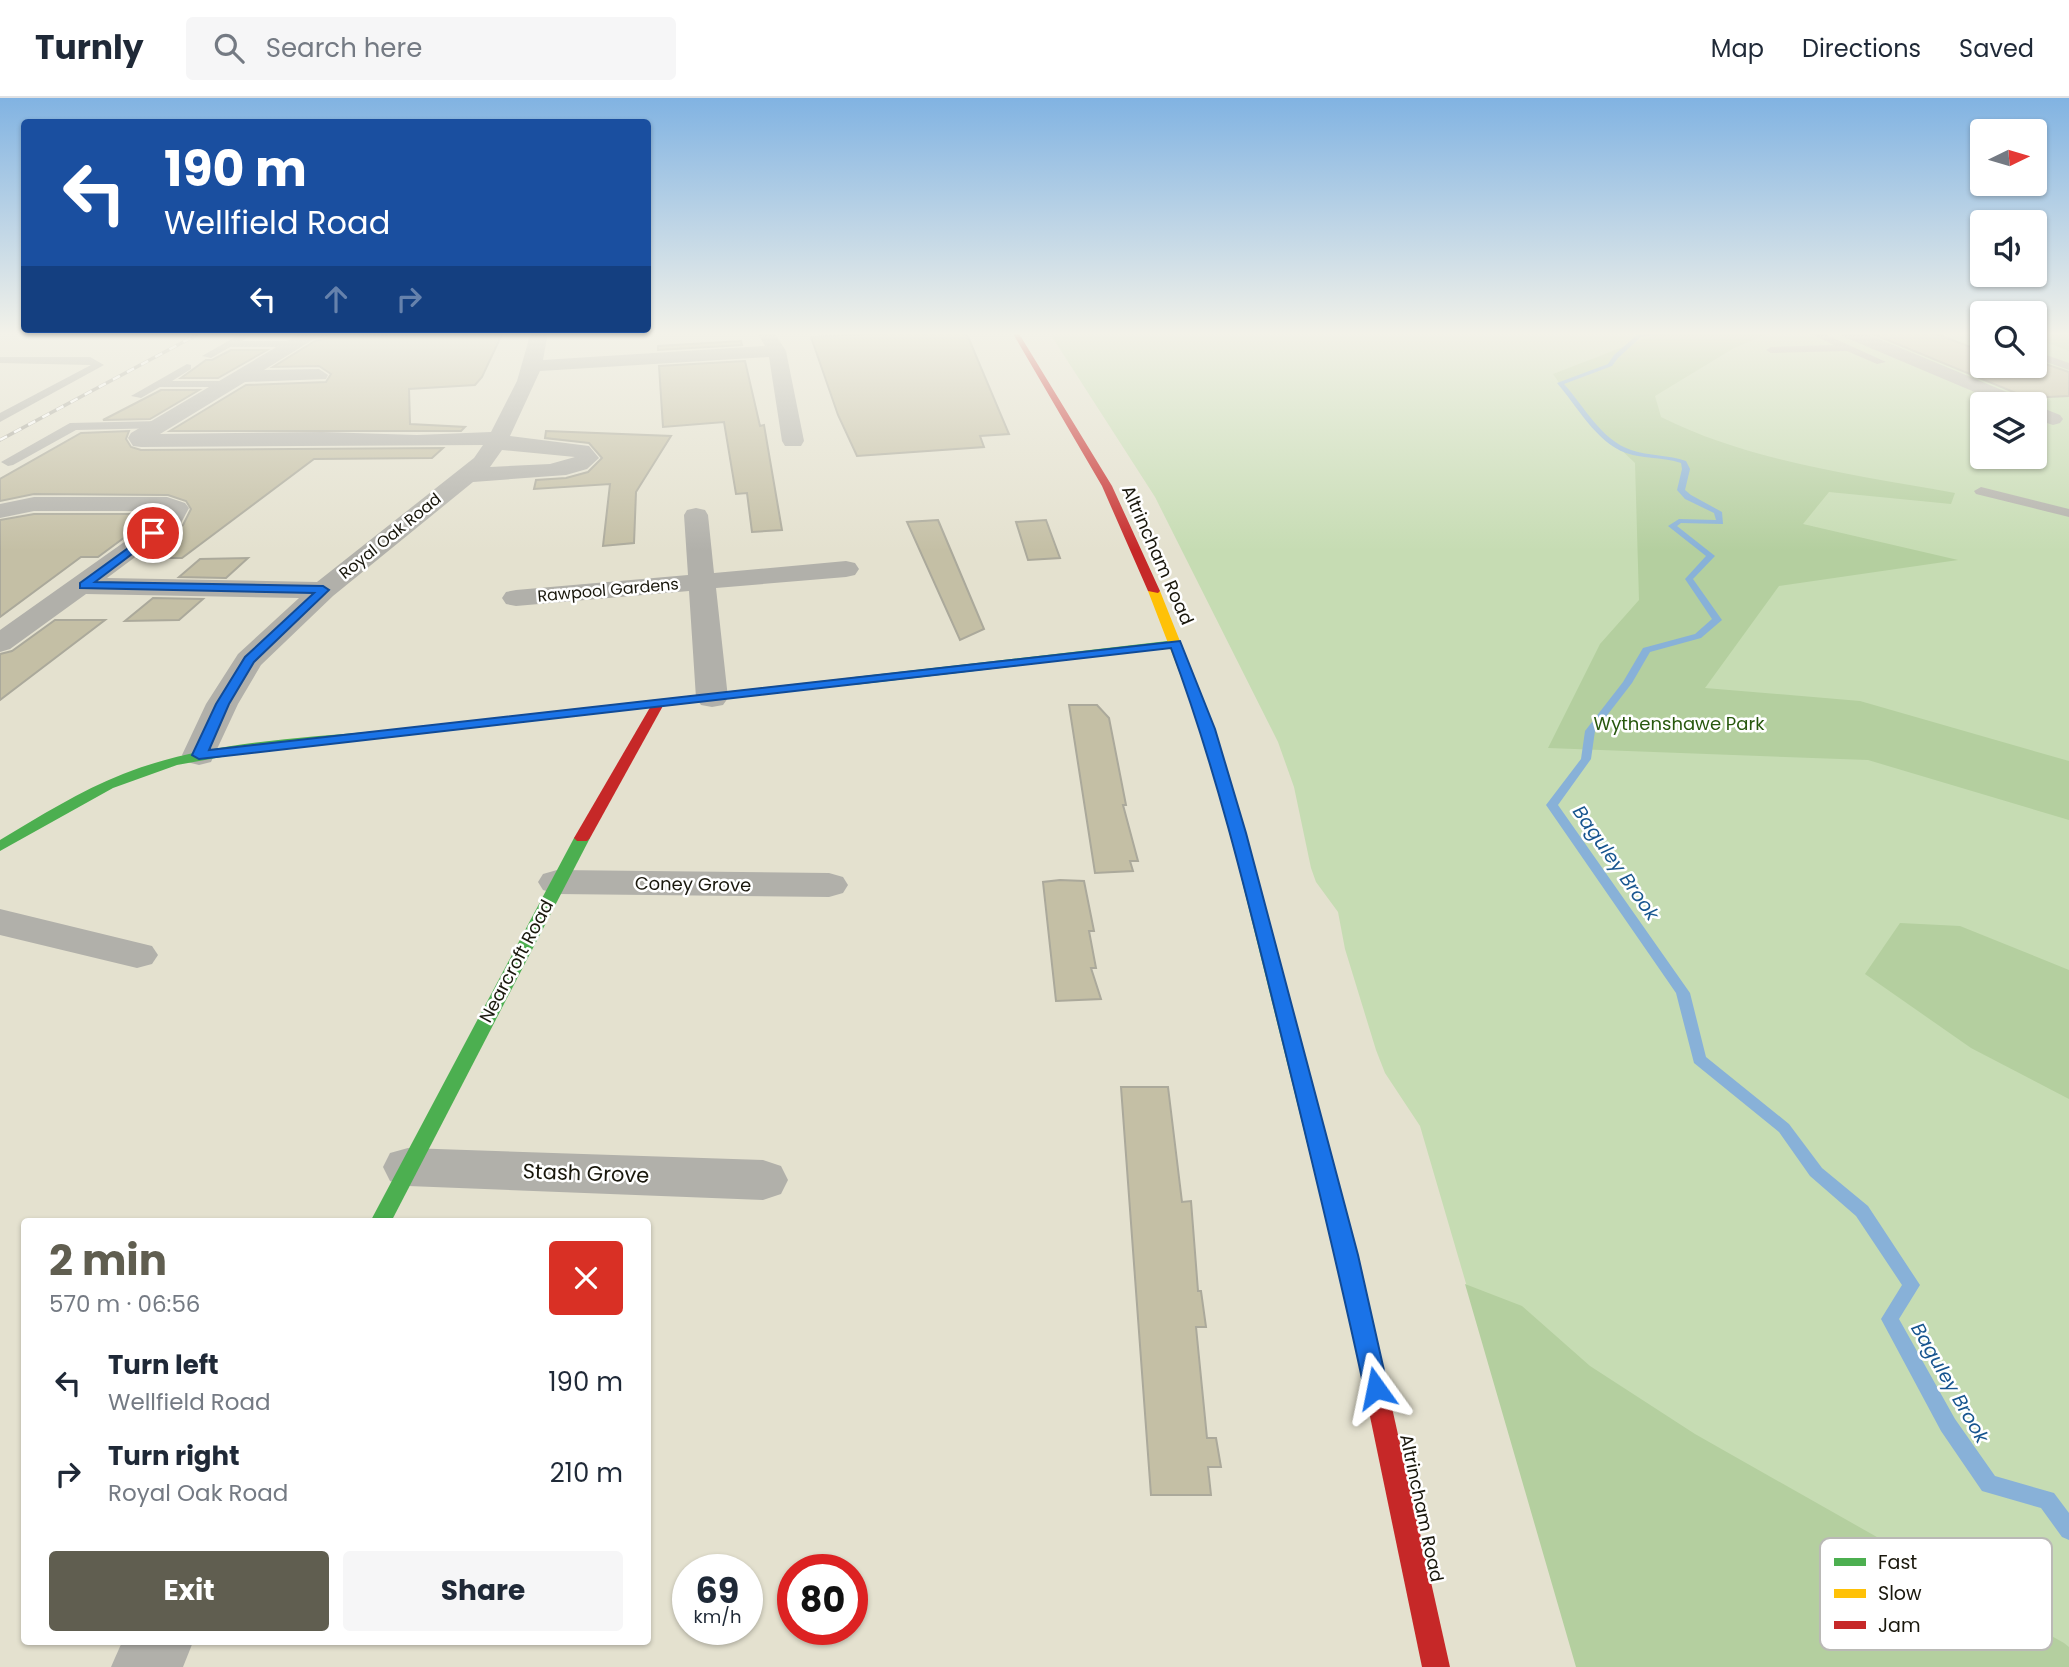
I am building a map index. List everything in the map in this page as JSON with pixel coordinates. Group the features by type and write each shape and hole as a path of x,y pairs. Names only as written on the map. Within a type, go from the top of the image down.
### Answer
{"main road":[{"name":"Altrincham Road","path":"1059,405 1107,486 1150,579 1208,729 1233,810 1347,1255 1436,1667"},
{"path":"0,846 101,789 145,770 199,755 1175,644"},
{"name":"Nearcroft Road","path":"382,1218 557,882 659,704"}],"street":[{"path":"193,405 139,438 142,441 322,438 499,441 581,451 588,458 574,466 560,468 467,475"},
{"name":"Royal Oak Road","path":"199,755 222,704 250,660 323,590 482,463 499,441 515,405"},
{"path":"787,405 793,441"},
{"path":"0,511 44,504 167,504 177,508 172,518 83,586 0,643"},
{"name":"Rawpool Gardens","path":"696,515 712,698"},
{"name":"Rawpool Gardens","path":"516,598 846,569"},
{"path":"83,586 323,590"},
{"name":"Coney Grove","path":"557,882 829,885"},
{"path":"0,922 137,955"},
{"name":"Stash Grove","path":"408,1167 763,1180"},
{"path":"146,1667 157,1645"}],"lane":[{"path":"0,418 24,405"},
{"path":"8,462 102,410"},
{"path":"74,426 160,425"},
{"path":"1982,491 2068,512"}],"green space":[{"name":"Wythenshawe Park","path":"1096,405 1970,405 1970,469 2047,469 2047,405 2069,405 2069,1667 2027,1650 2052,1650 2052,1538 1820,1538 1820,1566 1512,1441 1420,1126 1385,1073 1376,1050 1345,949 1338,912 1316,882 1311,868 1294,787 1278,742 1155,497"},
{"path":"1658,405 1661,417 1695,432 1768,456 1843,473 1955,493 1951,504 1829,492 1803,524 1958,560 1779,586 1705,688 1860,701 2069,761 2069,820 1868,760 1548,748 1600,644 1639,600 1635,463 1575,406"},
{"path":"1900,923 1960,926 2069,970 2069,1099 1971,1048 1865,974"},
{"path":"1465,1284 1522,1306 1590,1366 1695,1434 1879,1538 1820,1538 1820,1650 2052,1650 2052,1636 2069,1647 2069,1667 1576,1667"}],"building":[{"path":"132,405 173,405 150,419 103,420"},
{"path":"213,405 409,405 410,424 465,427 461,431 170,431"},
{"path":"662,405 755,405 760,426 764,425 782,530 752,532 747,493 736,494 724,422 663,427"},
{"path":"835,405 997,405 1009,434 980,436 984,447 857,456"},
{"path":"129,431 126,439 131,447 141,450 443,448 432,458 314,459 182,558 139,558 183,525 191,509 186,501 168,495 34,494 0,501 0,479 81,433"},
{"path":"546,431 671,436 636,492 634,543 603,546 610,484 534,489 536,480 566,478 588,472 602,458 589,443 545,438"},
{"path":"34,514 156,514 98,557 81,557 0,617 0,520"},
{"path":"938,520 984,629 960,640 907,522"},
{"path":"1046,520 1060,558 1028,560 1016,522"},
{"path":"248,558 226,578 179,577 200,559"},
{"path":"153,598 203,599 179,620 125,621"},
{"path":"55,620 105,620 0,700 0,654 12,651"},
{"path":"1069,705 1097,705 1109,718 1126,805 1123,805 1138,861 1130,861 1133,871 1095,873"},
{"path":"1084,881 1094,931 1089,931 1096,968 1091,968 1101,999 1056,1001 1043,882"},
{"path":"1121,1087 1168,1087 1182,1202 1191,1201 1198,1291 1201,1291 1206,1327 1196,1327 1207,1438 1216,1438 1221,1467 1208,1467 1211,1495 1151,1495"}],"waterway":[{"name":"Baguley Brook","path":"1579,405 1601,432 1620,448 1637,454 1684,462 1686,469 1681,490 1688,497 1718,512 1720,522 1679,521 1672,526 1711,556 1689,579 1717,620 1698,636 1646,650 1627,683 1590,731 1586,759 1552,805 1683,993 1699,1059 1784,1128 1816,1172 1862,1211 1911,1285 1890,1319 1948,1425 1989,1484 2047,1500 2069,1530"}],"railway":[{"path":"0,440 65,405"}],"traffic: fast":[{"path":"854,681 1176,644"},
{"path":"0,846 108,785 146,770 231,750 377,735"},
{"path":"382,1218 582,838"},
{"path":"1246,865 1356,1296"}],"traffic: slow":[{"path":"1154,591 1208,729 1246,865"},
{"path":"377,735 854,681"}],"traffic: jam":[{"path":"1059,405 1107,486 1154,591"},
{"path":"582,838 658,704"},
{"path":"1356,1296 1436,1667"}],"route":[{"path":"153,533 83,586 323,590 250,660 222,704 199,755 1175,644 1208,729 1233,810 1347,1255 1376,1388"}]}
